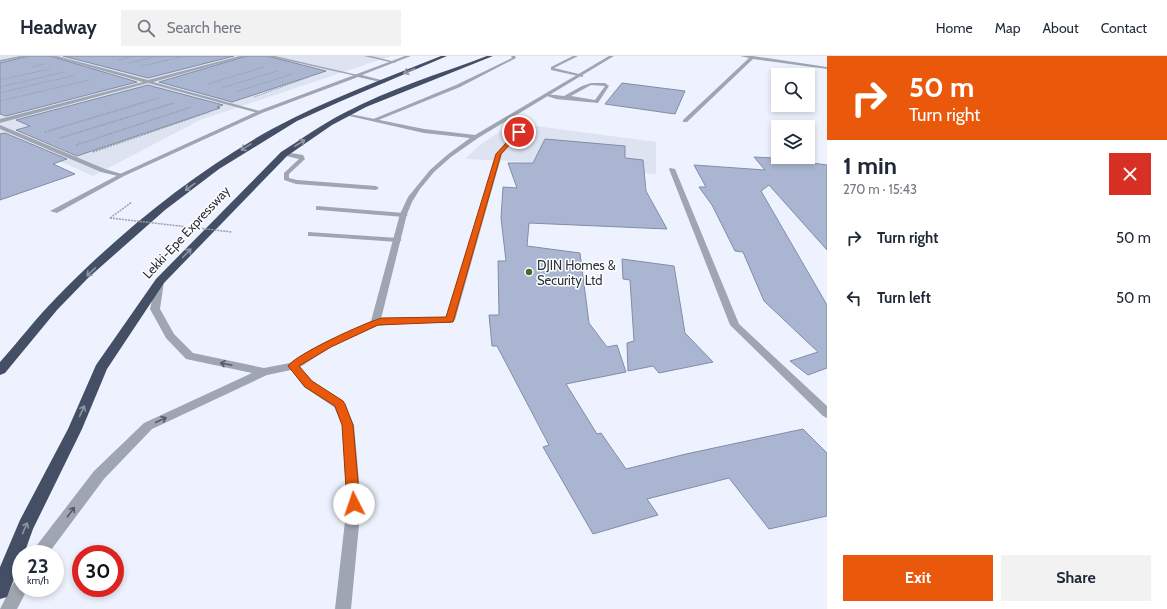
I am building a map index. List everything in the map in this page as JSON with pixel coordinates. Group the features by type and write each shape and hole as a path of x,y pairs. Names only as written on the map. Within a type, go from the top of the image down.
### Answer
{"highway":[{"name":"Lekki-Epe Expressway","path":"0,370 61,300 130,235 177,197 239,152 273,132 323,106 445,56"},
{"path":"452,71 460,63 480,56"},
{"name":"Lekki-Epe Expressway","path":"0,590 26,526 74,429 101,368 160,281 284,154 347,114 387,95 491,56"}],"street":[{"path":"0,61 26,56"},
{"path":"53,56 260,112"},
{"path":"0,121 244,56"},
{"path":"270,56 384,82"},
{"path":"366,56 394,62"},
{"path":"377,58 384,56"},
{"path":"54,211 122,175 260,112 410,56"},
{"path":"374,120 458,86 514,58 513,56"},
{"path":"576,56 552,68 553,70 581,76"},
{"path":"375,323 404,215 411,197 423,181 457,148 581,76 612,56"},
{"path":"742,56 790,60 827,67"},
{"path":"790,60 793,56"},
{"path":"755,57 827,67"},
{"path":"685,121 755,57"},
{"path":"546,95 596,102 607,86 606,84 590,84 579,88 566,97"},
{"path":"347,114 424,131 476,137"},
{"path":"0,127 103,171 122,175"},
{"path":"46,545 99,475 148,426 264,372 293,366 327,345 375,323 450,320 499,154 519,132"},
{"path":"284,154 301,156 302,159 286,174 286,179 296,182 376,188"},
{"path":"672,169 735,326 827,413"},
{"path":"319,208 404,215"},
{"path":"311,234 398,240"},
{"path":"160,281 155,308 170,336 190,356 264,372"},
{"path":"293,366 308,384 339,404 348,425 354,504 342,609"},
{"path":"8,609 15,597"}],"path":[{"path":"41,144 302,63"},
{"path":"57,151 317,66"},
{"path":"74,158 332,69"},
{"path":"132,202 110,218 232,232"}],"shaded area":[{"path":"0,56 391,56 200,120 93,176 39,152 0,164"},
{"path":"513,123 656,142 656,174 552,163 465,159 481,144"}],"building":[{"path":"29,56 50,56 137,82 6,116 0,114 0,63"},
{"path":"63,56 234,56 148,78"},
{"path":"247,56 267,56 326,71 232,102 159,82"},
{"path":"622,83 685,91 675,114 605,104"},
{"path":"148,85 223,105 217,107 220,108 77,156 16,130 30,126 16,120"},
{"path":"5,133 67,159 53,164 75,174 0,200 0,134"},
{"path":"545,139 625,146 625,158 643,160 646,191 667,229 529,223 527,246 580,253 589,323 607,347 617,345 626,372 566,384 597,434 601,433 626,469 686,454 803,429 827,453 827,516 769,529 729,478 647,499 658,515 593,534 543,447 549,445 497,346 492,346 489,315 499,315 498,261 506,261 501,218 503,187 517,188 508,163 533,163"},
{"path":"754,157 771,158 771,164 815,163 827,165 827,250 769,185 761,191 827,305 827,368 808,375 790,361 818,352 764,301 743,252 735,251 712,205 699,187 706,187 694,165 765,170"},
{"path":"622,259 674,266 685,333 713,362 659,373 653,366 628,371 627,343 634,341 630,280 623,279"}],"place":[{"name":"DJIN Homes & Security Ltd","path":"529,272"}],"route":[{"path":"354,504 348,425 339,404 308,384 293,366 327,345 375,323 382,321 450,320 499,154 519,132"}]}
